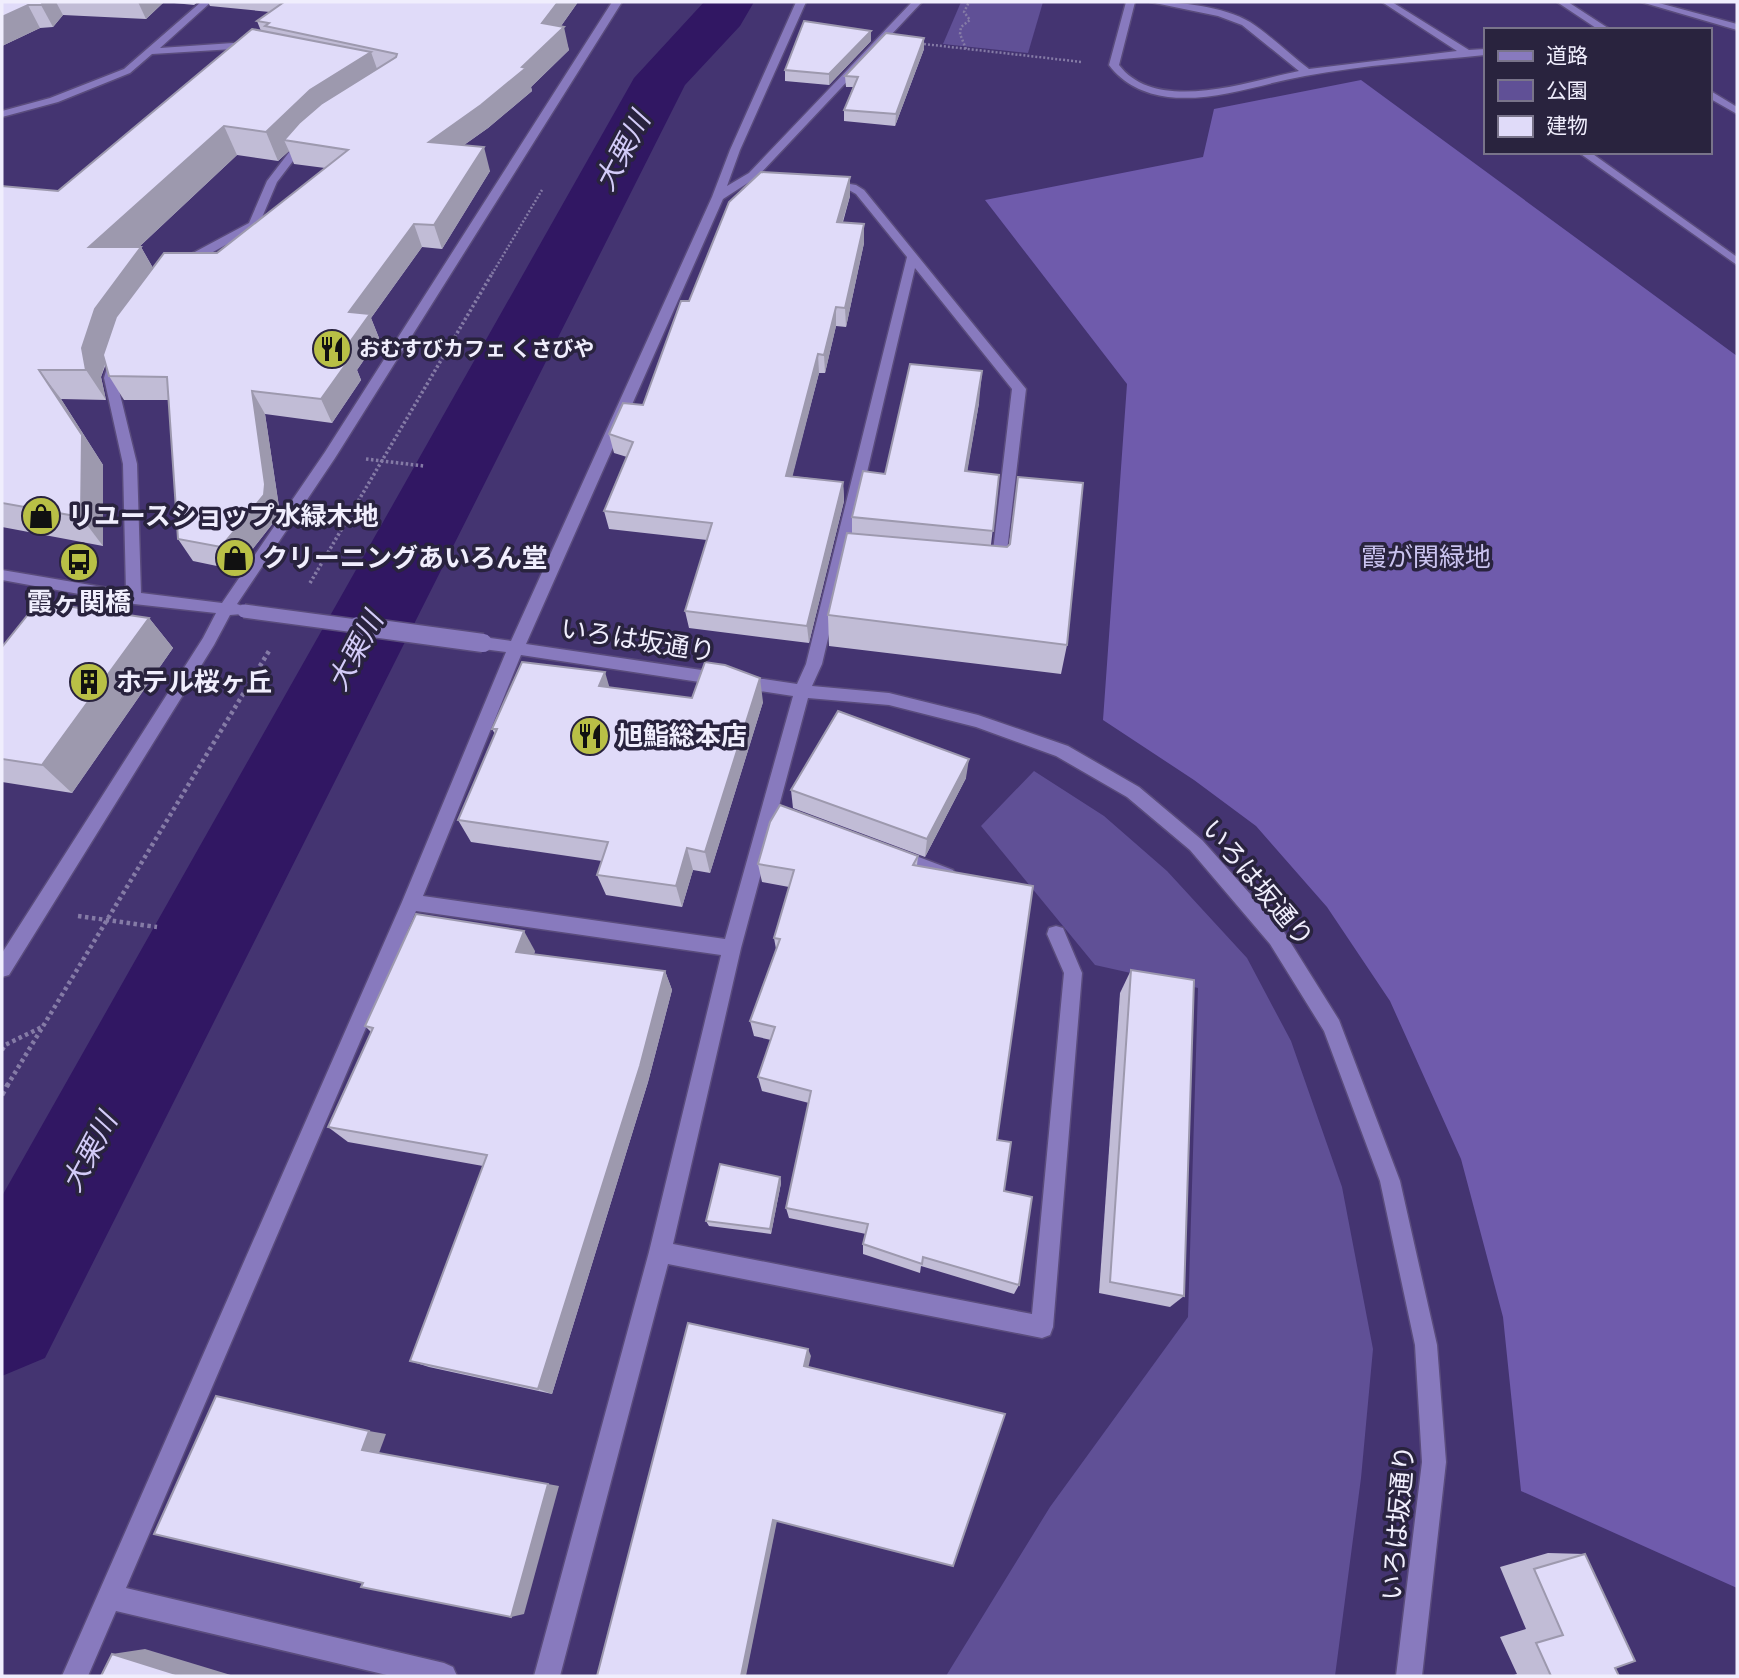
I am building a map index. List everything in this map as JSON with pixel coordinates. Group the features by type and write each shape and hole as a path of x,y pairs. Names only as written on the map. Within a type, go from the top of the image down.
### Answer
{"street":[{"path":"2,114 54,100 136,65 206,2"},
{"path":"2,969 209,641 226,608 330,455 617,2"},
{"path":"75,1676 411,902 516,648 718,197 735,150 801,2"},
{"path":"718,197 759,176 916,2"},
{"path":"1130,2 1114,65 1120,75 1167,93 1200,94 1307,73 1484,52"},
{"path":"1154,2 1220,14 1245,23 1307,73"},
{"path":"1386,2 1468,54"},
{"path":"1562,2 1603,28"},
{"path":"1646,2 1737,27"},
{"path":"152,51 233,46 260,51"},
{"path":"1711,94 1737,111"},
{"path":"169,274 189,258 246,232 254,225 272,181 302,142 317,130"},
{"path":"1586,154 1737,262"},
{"path":"813,182 852,187 860,192 1019,389 998,571 984,570"},
{"path":"548,1676 660,1252 732,948 776,812 802,691 814,664 846,555 912,258"},
{"path":"122,339 110,378 130,464 134,598"},
{"name":"いろは坂通り","path":"2,575 134,598 483,643 802,691 889,699 978,721 1062,751 1133,792 1196,845 1277,938 1332,1026 1390,1181 1426,1345 1434,1462 1409,1676"},
{"path":"883,852 947,875"},
{"path":"411,902 732,948"},
{"path":"660,1252 1042,1327 1073,973 1056,934"},
{"path":"110,1597 444,1676"}],"path":[{"path":"966,49 960,34 961,27 970,20 964,12 969,2"},
{"path":"881,38 1114,65"},
{"path":"305,591 545,185"},
{"path":"330,455 424,466"},
{"path":"2,1095 270,650"},
{"path":"38,911 157,927"},
{"path":"2,1050 5,1045 42,1027"}],"green space":[{"path":"961,2 1043,2 1028,53 943,44"},
{"name":"霞が関緑地","path":"1361,80 1737,356 1737,1588 1521,1491 1503,1317 1461,1159 1390,1001 1327,907 1256,826 1194,780 1103,720 1127,384 985,200 1203,157 1214,109"},
{"path":"1034,771 1104,816 1167,871 1247,958 1291,1041 1342,1187 1373,1349 1361,1478 1335,1676 946,1676 1050,1507 1188,1317 1198,988 1095,965 981,826"}],"building":[{"path":"2,2 44,2 41,5 28,5 2,17"},
{"path":"284,2 558,2 542,23 564,27 522,67 526,68 481,105 429,142 484,147 434,225 414,224 349,312 370,314 340,356 351,357 321,399 252,391 265,484 264,495 221,547 178,539 167,377 109,376 103,355 116,317 164,253 217,253 348,150 284,140 321,104 396,57 397,54 265,26 269,23 257,21"},
{"path":"804,21 871,31 829,74 785,70"},
{"path":"252,29 371,52 310,90 266,132 224,126 89,247 141,247 95,309 82,348 86,370 39,370 82,435 81,517 2,503 2,186 58,191"},
{"path":"886,33 924,38 896,114 844,110 858,77 845,76"},
{"path":"761,172 850,177 837,222 864,224 845,308 836,307 824,355 818,354 786,476 843,482 807,626 685,611 712,523 604,511 633,442 609,434 623,403 643,405 681,301 689,301 729,202"},
{"path":"910,364 982,371 965,471 999,475 993,531 852,517 863,471 885,474"},
{"path":"1018,477 1083,483 1067,645 828,615 847,533 1007,547 1010,544"},
{"path":"38,602 149,618 42,765 2,759 2,647"},
{"path":"522,662 605,672 599,686 692,698 705,662 725,665 760,678 705,852 687,848 676,886 597,875 608,842 458,820 497,729 492,729"},
{"path":"838,711 969,759 927,839 791,790"},
{"path":"780,805 918,856 913,865 1033,886 997,1140 1011,1142 1004,1191 1032,1197 1019,1285 923,1257 922,1264 863,1244 868,1224 786,1208 811,1091 758,1077 775,1027 750,1021 780,939 774,938 794,870 758,864 770,822"},
{"path":"416,914 524,931 516,952 665,971 640,1066 538,1389 410,1361 487,1155 328,1127 373,1028 365,1026"},
{"path":"1131,970 1194,980 1184,1296 1110,1282"},
{"path":"720,1164 780,1177 770,1229 706,1221"},
{"path":"688,1323 808,1349 804,1366 1005,1414 953,1566 773,1520 741,1676 597,1676"},
{"path":"216,1396 369,1431 362,1450 548,1484 511,1617 361,1587 363,1583 154,1534"},
{"path":"1585,1554 1635,1661 1615,1668 1619,1676 1551,1676 1536,1643 1563,1635 1534,1569"},
{"path":"112,1654 182,1676 101,1676"}],"waterway":[{"name":"大栗川","path":"2,1315 661,78 722,15 729,2"}],"place":[{"name":"おむすびカフェ くさびや","path":"332,349"},
{"name":"リユースショップ水緑木地","path":"41,516"},
{"name":"クリーニングあいろん堂","path":"235,558"},
{"name":"霞ヶ関橋","path":"79,562"},
{"name":"ホテル桜ヶ丘","path":"89,682"},
{"name":"旭鮨総本店","path":"590,736"}]}
